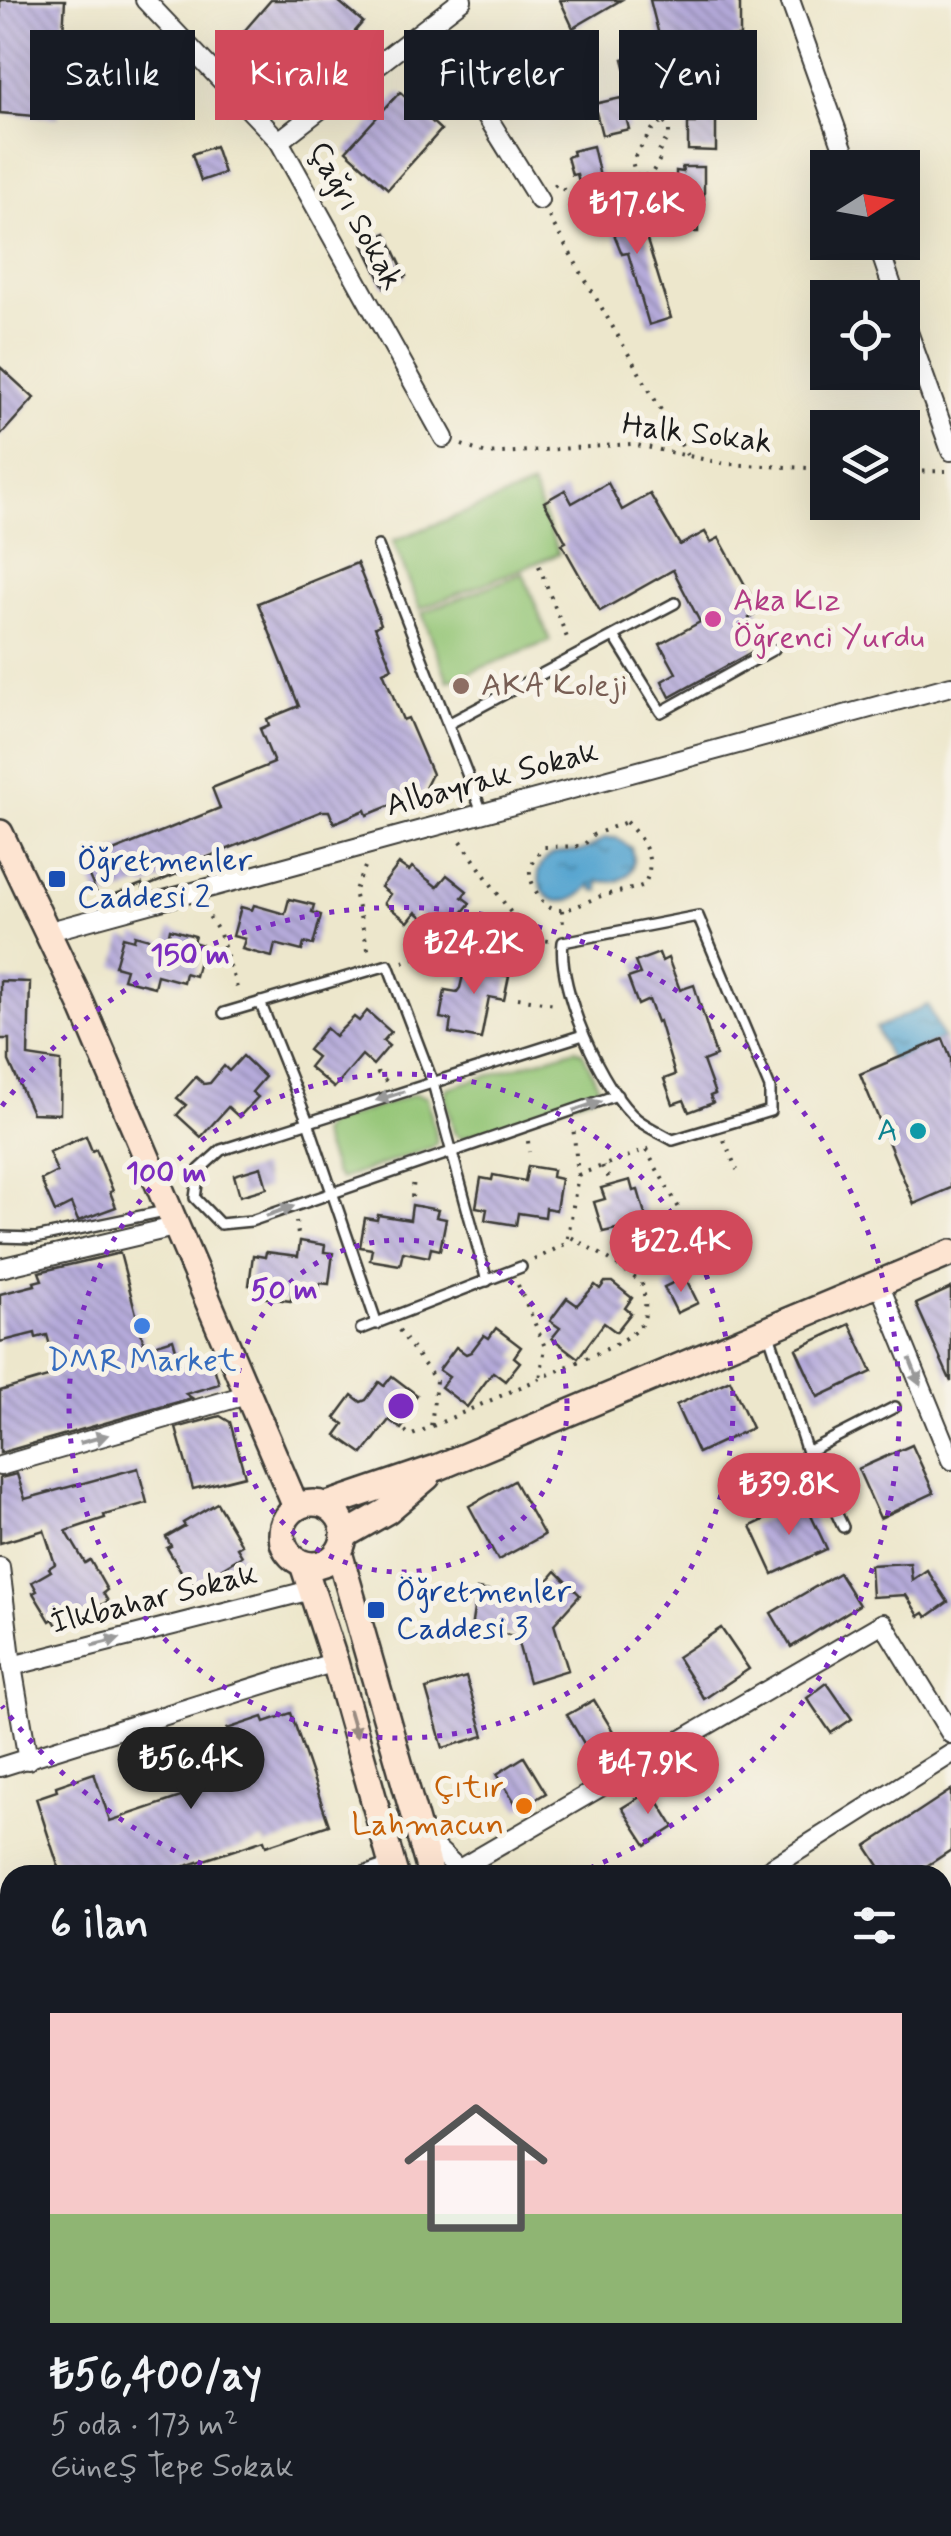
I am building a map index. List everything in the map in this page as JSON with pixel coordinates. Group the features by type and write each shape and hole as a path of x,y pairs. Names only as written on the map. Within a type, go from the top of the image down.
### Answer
{"main road":[{"path":"0,834 50,931 296,1507"},
{"path":"392,1865 303,1564 282,1543 283,1523 296,1507 306,1503 327,1505 439,1468 951,1254"},
{"path":"303,1564 323,1564 342,1543 439,1468"},
{"path":"327,1505 340,1517 342,1543 428,1865"}],"street":[{"name":"Çağrı Sokak","path":"146,0 279,141 444,438"},
{"path":"279,141 462,0"},
{"path":"790,0 844,150"},
{"path":"430,25 540,200"},
{"path":"920,365 951,451"},
{"name":"Albayrak Sokak","path":"50,931 951,686"},
{"path":"0,1268 169,1215"},
{"path":"879,1284 951,1460"},
{"path":"0,1466 246,1395"},
{"path":"0,1567 28,1760"},
{"name":"İlkbahar Sokak","path":"12,1666 311,1590"},
{"path":"475,1865 884,1623 951,1734"},
{"path":"0,1767 335,1662"},
{"path":"776,1865 951,1754"},
{"path":"420,1832 455,1865"}],"lane":[{"path":"378,546 482,812"},
{"path":"448,724 675,603"},
{"path":"614,636 661,712 774,650"},
{"path":"698,916 770,1088 770,1111 673,1140 637,1119 617,1095 582,1035 560,961 563,942 698,916"},
{"path":"224,1012 389,967 433,1083 487,1281"},
{"path":"260,1002 308,1122 376,1324"},
{"path":"0,1236 35,1238 169,1215 195,1198 199,1170 221,1150 582,1035"},
{"path":"195,1198 220,1224 251,1221 617,1095"},
{"path":"362,1329 516,1269"},
{"path":"768,1332 807,1452 843,1528"},
{"path":"807,1452 895,1407"}],"path":[{"path":"664,123 670,135 652,173 640,178 635,173 632,161 655,125 664,123"},
{"path":"635,173 578,200 556,184 540,200 687,456"},
{"name":"Halk Sokak","path":"444,438 486,454 632,444 726,464 810,468"},
{"path":"920,472 951,471"},
{"path":"539,566 574,657"},
{"path":"626,822 640,837 649,857 652,870 644,886 600,896 575,910 562,910 541,902 529,874 530,862 544,846 583,846 593,835 626,822"},
{"path":"460,838 514,922 529,938 563,942 562,910"},
{"path":"360,864 367,863 354,892 374,969"},
{"path":"202,904 220,934 243,1007"},
{"path":"389,967 514,922"},
{"path":"518,998 574,1008"},
{"path":"540,1378 546,1347 516,1269 567,1243 578,1175 570,1112"},
{"path":"718,1127 738,1170"},
{"path":"578,1175 673,1140"},
{"path":"646,1150 708,1259"},
{"path":"602,1166 611,1182"},
{"path":"404,1431 410,1436 431,1427 611,1347 641,1328 647,1310 642,1283 569,1236"},
{"path":"390,1318 436,1381 431,1427"}],"green space":[{"path":"532,486 559,554 420,609 393,541"},
{"path":"523,573 550,641 448,681 422,613"},
{"path":"576,1049 583,1053 598,1085 594,1095 462,1138 454,1133 445,1095 447,1088"},
{"path":"415,1094 427,1097 437,1142 433,1147 341,1179 335,1174 320,1134 326,1125"}],"water":[{"path":"605,838 617,838 631,848 633,865 626,876 598,881 599,891 593,890 591,884 566,901 544,893 538,872 546,859 584,850"},
{"path":"928,1005 943,1039 890,1061 876,1028"},
{"path":"764,1452 776,1475 735,1496 724,1474"}],"building":[{"path":"0,0 65,0 63,30 30,30 30,116 0,113"},
{"path":"271,0 337,0 363,22 356,30 245,30"},
{"path":"560,0 621,0 573,28"},
{"path":"650,0 737,0 740,4 740,30 658,30"},
{"path":"400,92 404,96 404,120 430,120 441,130 388,189 346,151 374,120 384,120 384,109"},
{"path":"619,98 619,120 627,120 629,129 602,135 599,103"},
{"path":"716,120 716,151 688,150 688,123"},
{"path":"215,146 224,173 201,181 192,154"},
{"path":"593,146 600,177 579,182 577,174 572,175 567,157 573,155 572,151"},
{"path":"682,167 704,167 704,199 698,199 698,232 671,232 676,171 683,172"},
{"path":"624,196 633,227 642,224 671,318 649,325 628,253 622,254 610,224 604,226 597,204"},
{"path":"386,233 406,276 384,287 363,244"},
{"path":"0,367 34,398 0,436"},
{"path":"608,483 622,510 650,494 680,545 705,532 711,542 719,538 760,612 749,618 760,639 752,644 755,650 670,697 662,681 676,673 660,644 700,622 673,570 600,611 562,544 566,542 544,502 565,490 572,503"},
{"path":"357,563 381,624 375,627 392,668 383,672 432,774 423,792 367,815 365,810 334,823 329,811 322,811 198,861 199,865 143,888 142,884 108,897 107,893 98,896 88,874 97,870 93,859 220,808 212,788 274,763 260,729 269,725 267,719 299,706 258,603"},
{"path":"399,864 409,871 412,867 437,887 447,875 467,891 462,897 470,903 450,928 443,922 437,929 416,912 408,922 384,903 390,894 381,887"},
{"path":"289,899 314,905 312,912 321,915 313,945 304,943 302,951 275,944 272,957 242,949 245,939 233,936 241,907 252,910 254,905 285,914"},
{"path":"170,929 195,936 193,942 203,945 195,976 185,973 183,982 157,975 154,987 123,979 126,969 115,966 123,937 134,940 135,935 167,944"},
{"path":"659,953 662,961 668,958 680,990 694,985 716,1056 703,1061 715,1094 710,1096 713,1103 689,1112 684,1100 673,1104 664,1079 675,1075 659,1021 649,1000 638,1005 628,978 640,974 635,962"},
{"path":"474,956 504,962 501,975 509,976 504,1000 489,997 481,1039 449,1033 451,1020 440,1018 445,990 457,992 465,967 471,968"},
{"path":"0,981 30,982 28,1056 61,1061 60,1114 32,1113 9,1061 9,1039 0,1039"},
{"path":"367,1011 391,1032 383,1041 389,1046 373,1065 362,1055 334,1088 309,1067 317,1057 308,1050 326,1028 335,1036 354,1017 359,1021"},
{"name":"A","path":"943,1039 951,1059 951,1188 914,1204 860,1074"},
{"path":"243,1056 265,1077 252,1092 258,1097 239,1117 228,1107 201,1137 177,1115 186,1105 177,1098 196,1077 204,1084 210,1083 224,1066 229,1071"},
{"path":"86,1136 92,1151 96,1149 116,1207 78,1221 71,1204 55,1212 41,1180 57,1172 49,1152"},
{"path":"528,1166 553,1170 552,1177 561,1179 556,1210 546,1208 545,1217 518,1213 516,1225 485,1220 487,1209 476,1207 481,1178 492,1180 493,1175 525,1181"},
{"path":"261,1167 267,1188 240,1196 234,1175"},
{"path":"630,1180 633,1191 638,1190 647,1221 662,1217 669,1241 662,1243 665,1252 626,1264 616,1229 603,1232 594,1202 605,1199 601,1188"},
{"path":"412,1205 438,1210 436,1217 446,1219 440,1250 431,1248 429,1257 403,1252 400,1265 370,1260 372,1249 360,1247 365,1218 377,1220 378,1215 410,1220"},
{"path":"300,1241 325,1245 324,1252 333,1253 329,1284 320,1283 319,1292 292,1288 291,1301 259,1297 261,1286 249,1285 253,1255 265,1257 266,1252 298,1256"},
{"path":"120,1253 145,1348 173,1339 181,1366 211,1357 219,1384 186,1394 192,1398 0,1453 0,1391 58,1374 47,1335 36,1338 35,1333 0,1342 0,1294 35,1285 34,1282 42,1280 39,1272"},
{"path":"685,1277 698,1303 677,1313 664,1287"},
{"path":"605,1282 612,1282 632,1298 625,1308 631,1313 616,1332 604,1323 578,1358 552,1338 560,1328 550,1321 567,1298 577,1305 595,1285 600,1289"},
{"path":"951,1288 951,1382 916,1304"},
{"path":"850,1324 872,1372 818,1397 796,1349"},
{"path":"496,1328 521,1347 514,1357 520,1362 505,1381 493,1372 467,1407 441,1387 449,1377 439,1370 456,1347 466,1354 471,1352 484,1335 489,1338"},
{"path":"392,1376 417,1395 409,1405 415,1410 401,1429 389,1420 363,1454 336,1435 344,1424 335,1418 352,1395 361,1402 366,1400 379,1382 384,1386"},
{"path":"730,1380 752,1428 698,1453 676,1405"},
{"path":"220,1416 230,1422 245,1476 193,1489 176,1428"},
{"path":"912,1445 934,1493 880,1518 858,1469"},
{"path":"138,1468 147,1503 66,1531 85,1563 90,1560 107,1590 103,1593 108,1601 60,1630 33,1593 37,1591 32,1582 51,1571 49,1568 55,1564 44,1530 0,1543 0,1478 17,1474 25,1499"},
{"path":"514,1481 544,1535 498,1560 469,1506"},
{"path":"804,1501 827,1549 773,1574 751,1526"},
{"path":"217,1503 242,1545 237,1548 242,1556 194,1585 167,1548 171,1546 166,1537"},
{"path":"910,1563 912,1580 927,1570 948,1602 927,1617 924,1613 919,1616 906,1595 872,1597 870,1565"},
{"path":"556,1571 580,1595 554,1624 568,1670 529,1682 516,1636 471,1629 477,1589 533,1598"},
{"path":"839,1573 859,1605 791,1647 771,1613"},
{"path":"721,1628 749,1669 704,1699 677,1657"},
{"path":"466,1677 484,1736 443,1748 426,1689"},
{"path":"827,1683 852,1719 831,1733 807,1698"},
{"path":"594,1700 622,1746 595,1762 567,1715"},
{"path":"291,1713 329,1825 266,1846 264,1840 189,1865 58,1865 36,1798 57,1791 56,1786 94,1773 110,1821 243,1776 227,1729 263,1717 265,1722"},
{"path":"524,1757 546,1793 519,1809 497,1774"},
{"path":"651,1790 674,1827 646,1845 622,1808"},
{"path":"951,1790 951,1850 928,1865 878,1865 866,1846"}],"place":[{"name":"Aka Kız Öğrenci Yurdu","path":"713,619"},
{"name":"AKA Koleji","path":"461,686"},
{"name":"Öğretmenler Caddesi 2","path":"57,879"},
{"name":"A","path":"918,1131"},
{"name":"DMR Market","path":"142,1326"},
{"name":"Öğretmenler Caddesi 3","path":"376,1610"},
{"name":"Çıtır Lahmacun","path":"524,1806"}]}
